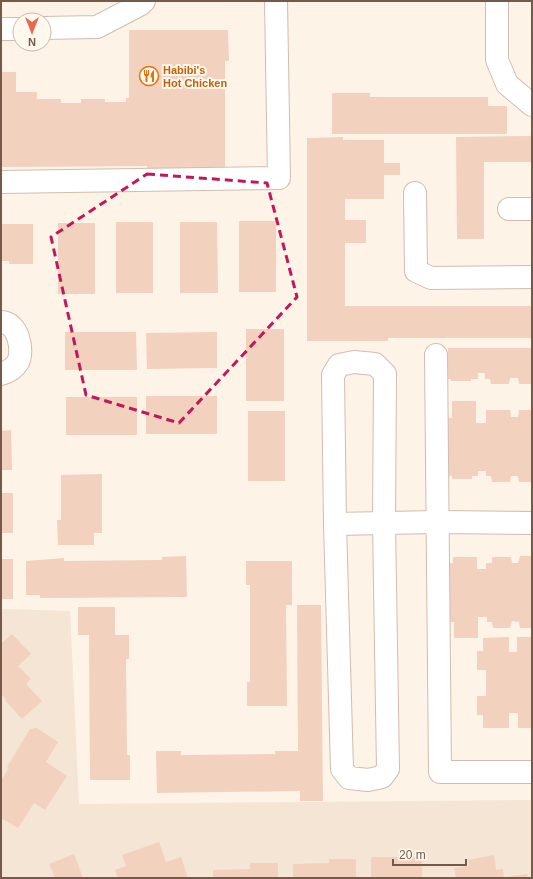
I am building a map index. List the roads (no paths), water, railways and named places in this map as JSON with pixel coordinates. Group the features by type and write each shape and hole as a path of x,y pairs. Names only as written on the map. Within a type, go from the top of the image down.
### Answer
{"street":[{"path":"52,28 97,27 144,1"},
{"path":"1,182 279,178 276,1"},
{"path":"497,1 497,60 507,84 532,105"},
{"path":"1,29 12,29"},
{"path":"415,193 416,271 431,278 532,277"},
{"path":"509,209 532,209"},
{"path":"1,322 4,322 15,329 19,338 19,361 10,371 1,374"},
{"path":"436,355 440,772 532,772"},
{"path":"354,362 375,364 385,374 384,523 388,770 382,777 368,780 349,778 342,770 335,524 333,376 339,365 354,362"},
{"path":"335,524 437,522 532,523"}],"place":[{"name":"Habibi's Hot Chicken","path":"149,76"}]}
